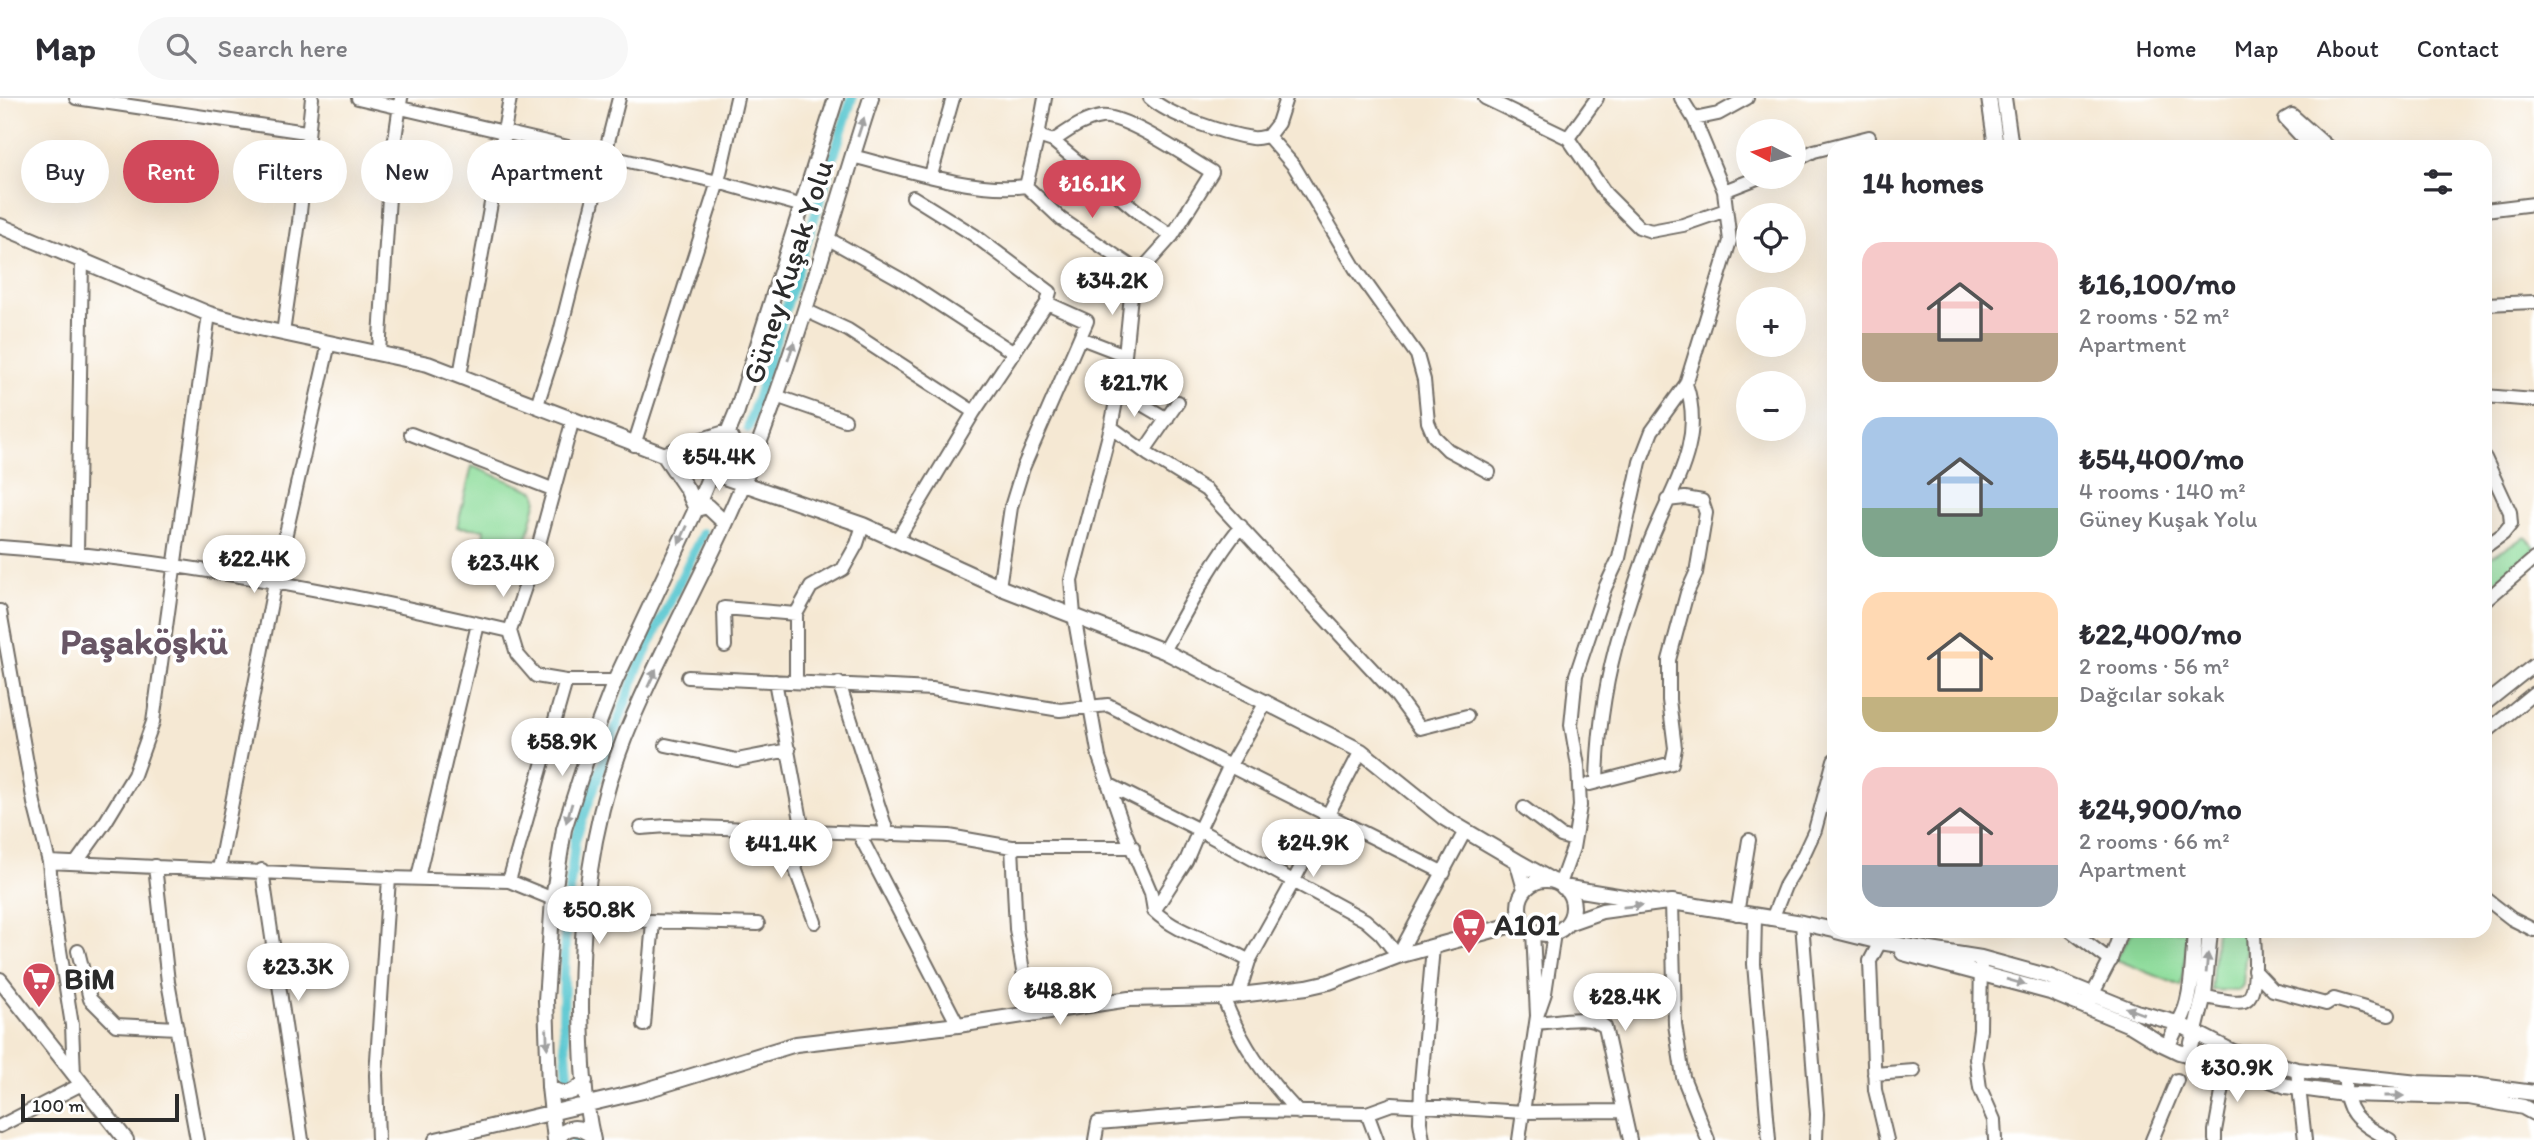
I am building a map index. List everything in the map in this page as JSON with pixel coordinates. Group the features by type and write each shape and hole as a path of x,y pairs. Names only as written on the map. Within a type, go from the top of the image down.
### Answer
{"main road":[{"name":"Güney Kuşak Yolu","path":"556,1140 549,1087 546,1000 553,899 564,829 593,738 615,681 712,473 749,377 836,98"},
{"name":"Güney Kuşak Yolu","path":"593,1138 587,1104 581,1030 581,948 586,889 599,815 625,738 759,444 805,310 871,98"},
{"path":"1989,98 1995,140"},
{"path":"2004,98 2010,140"},
{"path":"0,226 209,314 428,364 460,375 635,445 863,525 999,587 1164,651 1361,751 1444,818 1558,884 1571,898 1573,907 1567,923"},
{"path":"664,455 688,444 728,432 732,442 739,448 749,449 759,444"},
{"path":"664,455 687,489 696,509 707,506 725,523"},
{"path":"1517,861 1525,889"},
{"path":"1528,926 1519,905 1525,889 1534,883 1558,884 1827,929"},
{"path":"436,1140 643,1091 796,1044 1129,999 1230,997 1279,992 1329,982 1398,956 1433,947 1528,926 1545,934 1554,933 1567,923 1609,910 1666,903"},
{"path":"1864,938 1981,958 2050,977 2136,1012 2177,1023 2233,1052 2297,1070 2534,1093"},
{"path":"2168,1045 2183,1015 2189,990 2194,938"},
{"path":"2189,1055 2204,997 2209,938"},
{"path":"1880,942 1905,954 2050,992 2132,1026 2158,1042 2189,1055 2227,1065 2279,1084 2344,1094 2469,1097 2523,1107 2534,1113"},
{"path":"0,980 126,1140"},
{"path":"549,1087 557,1093 568,1094 577,1090 585,1081"},
{"path":"556,1140 562,1131 572,1127 582,1129 593,1138"}],"street":[{"path":"76,98 306,132"},
{"path":"283,333 299,222 306,132 312,98"},
{"path":"358,98 400,103 542,140"},
{"path":"460,375 510,98"},
{"path":"609,140 619,98"},
{"path":"635,445 718,182 737,98"},
{"path":"931,175 953,98"},
{"path":"1026,186 1045,98"},
{"path":"1150,98 1159,106 1191,120 1255,139 1268,136 1278,123 1286,98"},
{"path":"1568,138 1597,98"},
{"path":"1558,884 1574,840 1580,806 1571,725 1576,675 1605,588 1619,558 1640,462 1652,430 1686,384 1730,241 1724,191 1694,120 1681,98"},
{"path":"1694,120 1718,114 1747,98"},
{"path":"1488,99 1568,138 1606,194 1639,227 1651,231 1683,225 1726,210"},
{"path":"379,354 391,166 400,103"},
{"path":"2305,140 2285,118 2292,115 2320,140"},
{"path":"1053,141 1078,124 1104,116 1125,121 1212,172 1172,236 1141,273 1130,295 1125,355 1111,427 1071,580 1073,615 1088,706 1108,784 1151,892 1154,911 1177,929 1210,940 1248,961"},
{"path":"1038,136 1053,141 1144,218 1172,236"},
{"path":"1268,136 1294,166 1368,288 1417,355 1434,436 1448,450 1489,472"},
{"path":"1857,140 1869,137"},
{"path":"1806,155 1827,148"},
{"path":"852,156 972,185 1007,188 1026,186 1061,219 1141,273"},
{"path":"627,160 803,206"},
{"path":"1724,191 1736,186"},
{"path":"897,540 974,412 1047,303 1050,292 974,235 913,197"},
{"path":"537,405 558,340 593,203"},
{"path":"2492,209 2534,204"},
{"path":"827,238 902,280 1014,353"},
{"path":"76,552 82,260"},
{"path":"2492,304 2534,302"},
{"path":"999,587 1012,508 1023,468 1087,321 1047,303"},
{"path":"805,310 848,330 974,412"},
{"path":"76,863 134,775 153,722 209,314"},
{"path":"1081,338 1125,355"},
{"path":"219,869 275,582 329,343"},
{"path":"1597,782 1598,744 1620,632 1648,545 1685,462 1693,434 1691,400 1686,384"},
{"path":"1118,390 1167,419"},
{"path":"776,396 845,419"},
{"path":"2492,397 2534,400"},
{"path":"1144,451 1178,402"},
{"path":"573,419 536,555 510,631 517,654 536,676 566,681 615,681"},
{"path":"1111,427 1206,490 1395,694 1420,728 1467,716"},
{"path":"411,434 552,489"},
{"path":"2492,473 2510,512 2511,524 2492,542"},
{"path":"1579,787 1672,763 1675,748 1668,700 1669,660 1687,593 1696,573 1706,513 1702,501 1685,498 1667,500"},
{"path":"796,681 796,614 811,587 843,569 857,544 863,525"},
{"path":"1164,651 1199,587 1241,526"},
{"path":"0,547 76,552 275,582 378,601 510,631"},
{"path":"2492,595 2534,559"},
{"path":"725,646 724,608 796,614"},
{"path":"0,611 34,803 49,862 78,1079 0,1126"},
{"path":"418,877 478,624"},
{"path":"2492,698 2534,665"},
{"path":"688,677 932,689 1060,710 1108,705 1444,873"},
{"path":"509,881 566,681"},
{"path":"775,681 803,831"},
{"path":"839,683 888,835"},
{"path":"0,691 15,692"},
{"path":"2492,727 2534,693"},
{"path":"1154,911 1186,861 1230,765 1265,704"},
{"path":"666,745 737,760 789,750"},
{"path":"1300,1112 1270,1082 1252,1057 1237,1031 1230,997 1361,751"},
{"path":"1108,784 1366,920 1398,956 1465,831"},
{"path":"1772,919 1827,799"},
{"path":"1524,808 1560,836 1574,840"},
{"path":"641,828 667,826 949,836 1012,846 1133,847"},
{"path":"786,832 785,841 815,922"},
{"path":"859,834 958,1024"},
{"path":"1737,914 1749,840"},
{"path":"1012,846 1016,929 1030,1013"},
{"path":"49,862 509,881 553,899"},
{"path":"155,866 168,982 197,1140"},
{"path":"262,870 302,1140"},
{"path":"378,1140 376,1075 389,878"},
{"path":"1666,903 1675,1024 1683,1077 1708,1140"},
{"path":"2492,903 2512,919 2534,930"},
{"path":"1755,917 1754,964 1769,1140"},
{"path":"615,920 758,924"},
{"path":"643,1025 653,922"},
{"path":"1802,923 1817,1114 1816,1140"},
{"path":"1528,926 1536,1019"},
{"path":"1520,1140 1536,1019 1545,993 1554,933"},
{"path":"2080,938 2110,961"},
{"path":"2086,1008 2118,938"},
{"path":"2204,997 2244,1001 2253,993 2255,938"},
{"path":"1880,942 1870,961 1875,1090 1887,1140"},
{"path":"1423,1140 1420,1106 1433,947"},
{"path":"78,951 90,999 116,1025 177,1028"},
{"path":"1981,958 1980,1029 1976,1059 1980,1088 1994,1120 1995,1140"},
{"path":"2254,970 2273,990 2326,1004 2334,999 2389,1014"},
{"path":"1536,1019 1599,1021 1605,1027 1630,1140"},
{"path":"2215,1140 2227,1065"},
{"path":"2297,1070 2305,1140"},
{"path":"1874,1074 1914,1071"},
{"path":"2345,1075 2344,1094 2349,1110 2365,1126 2390,1140"},
{"path":"2152,1140 2177,1080"},
{"path":"1095,1140 1098,1122 1244,1111 1367,1113 1392,1104 1524,1112 1623,1111"},
{"path":"1367,1113 1377,1140"}],"green space":[{"path":"472,466 536,492 537,499 524,551 483,541 484,529 457,527"},
{"path":"2526,537 2534,546 2534,550 2492,583 2492,555"},
{"path":"2128,938 2188,938 2181,986 2115,959"},
{"path":"2215,938 2246,938 2243,985 2238,991 2211,990"}],"waterway":[{"path":"748,428 852,98"},
{"path":"569,1083 563,1018 565,932 575,840 637,670 703,533"},
{"path":"574,1136 575,1140"}],"place":[{"name":"A101","path":"1469,955"},
{"name":"BiM","path":"39,1009"}],"district":[{"name":"Paşaköşkü","path":"144,641"}]}
